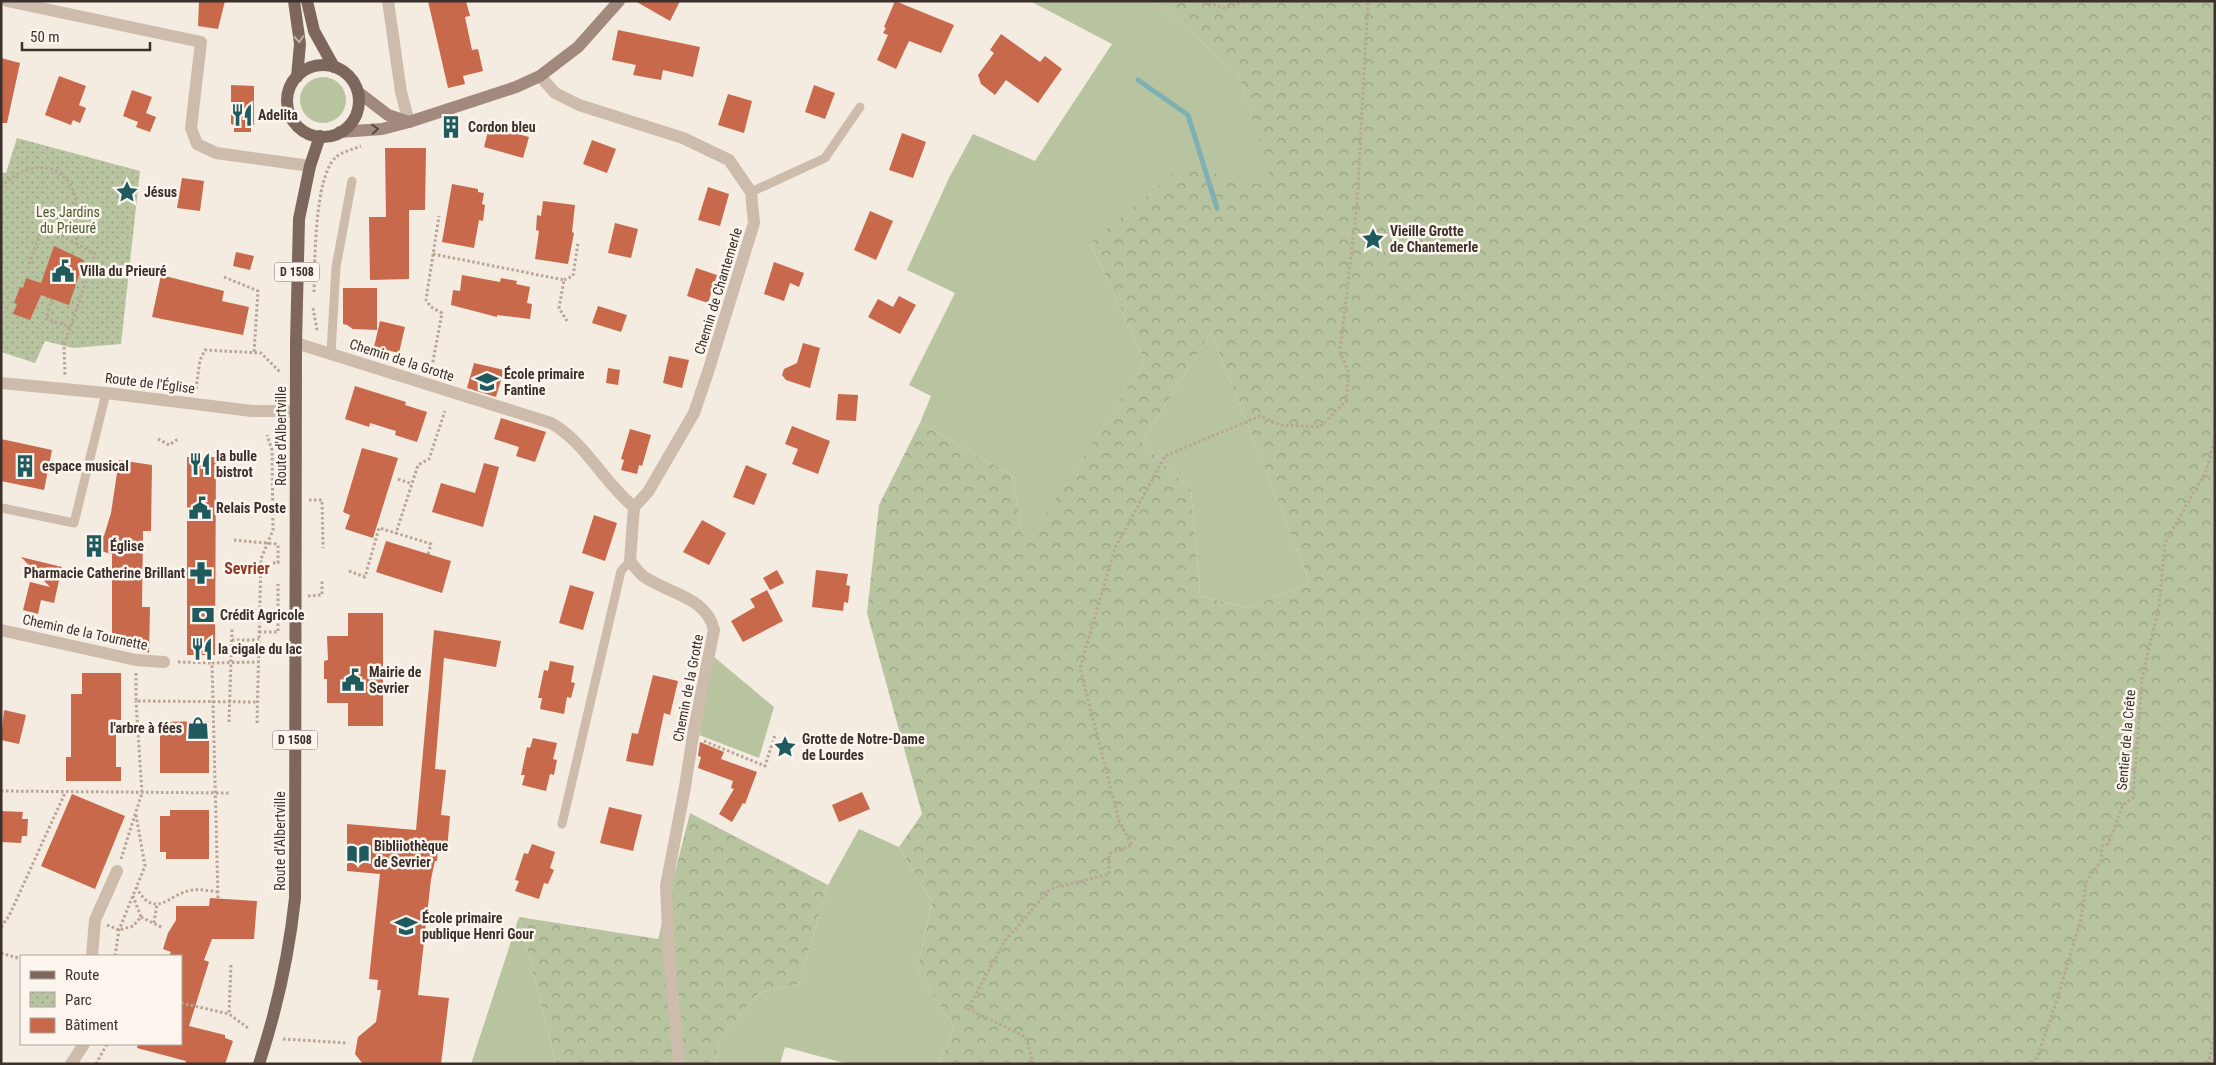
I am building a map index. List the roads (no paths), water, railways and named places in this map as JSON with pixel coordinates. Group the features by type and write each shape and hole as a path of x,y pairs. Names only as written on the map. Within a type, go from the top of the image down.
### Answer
{"main road":[{"path":"294,1 300,44 297,77 288,96 291,117 306,132 320,136 340,132 382,129 410,122 516,87 540,76 578,47 619,1"},
{"path":"307,1 316,37 334,67"},
{"path":"297,77 314,66 334,67 347,74 358,92 388,115 410,122"},
{"path":"340,132 352,122 356,115 358,92"},
{"name":"Route d'Albertville","path":"259,1064 280,996 292,932 295,898 296,343 299,219 310,166 320,136"}],"street":[{"path":"7,1 201,42 191,128 197,144 216,152 310,166"},
{"path":"388,1 401,92 410,122"},
{"name":"Chemin de Chantemerle","path":"540,76 555,93 579,105 683,138 729,160 751,192 754,223 696,405 648,492 634,507"},
{"name":"Chemin de la Grotte","path":"296,343 331,352 551,423 571,437 616,493 634,507"},
{"name":"Route de l'Église","path":"1,383 106,392 252,411 296,411"},
{"path":"630,561 634,507"},
{"name":"Chemin de la Grotte","path":"630,561 644,578 696,603 711,618 714,630 692,736 685,787 666,886 669,956 679,1064"},
{"name":"Chemin de la Tournette","path":"1,630 136,660 164,662"},
{"path":"92,955 95,920 117,871"},
{"path":"71,1064 83,1045"}],"lane":[{"path":"751,192 825,158 860,107"},
{"path":"331,352 336,267 352,181"},
{"path":"2,508 74,523 106,392"},
{"path":"562,824 621,571 630,561"}],"waterway":[{"path":"1138,80 1188,115 1217,208"}],"place":[{"name":"Adelita","path":"242,115"},
{"name":"Cordon bleu","path":"451,127"},
{"name":"Jésus","path":"127,192"},
{"name":"Vieille Grotte de Chantemerle","path":"1373,239"},
{"name":"Villa du Prieuré","path":"63,271"},
{"name":"École primaire Fantine","path":"487,382"},
{"name":"la bulle bistrot","path":"200,464"},
{"name":"espace musical","path":"25,466"},
{"name":"Relais Poste","path":"200,508"},
{"name":"Église","path":"94,546"},
{"name":"Pharmacie Catherine Brillant","path":"201,573"},
{"name":"Crédit Agricole","path":"203,615"},
{"name":"la cigale du lac","path":"202,649"},
{"name":"Mairie de Sevrier","path":"353,680"},
{"name":"l'arbre à fées","path":"198,728"},
{"name":"Grotte de Notre-Dame de Lourdes","path":"785,747"},
{"name":"Bibliiothèque de Sevrier","path":"358,854"},
{"name":"École primaire publique Henri Gour","path":"406,926"}],"district":[{"name":"Sevrier","path":"247,568"}],"park label":[{"name":"Les Jardins du Prieuré","path":"68,220"}]}
